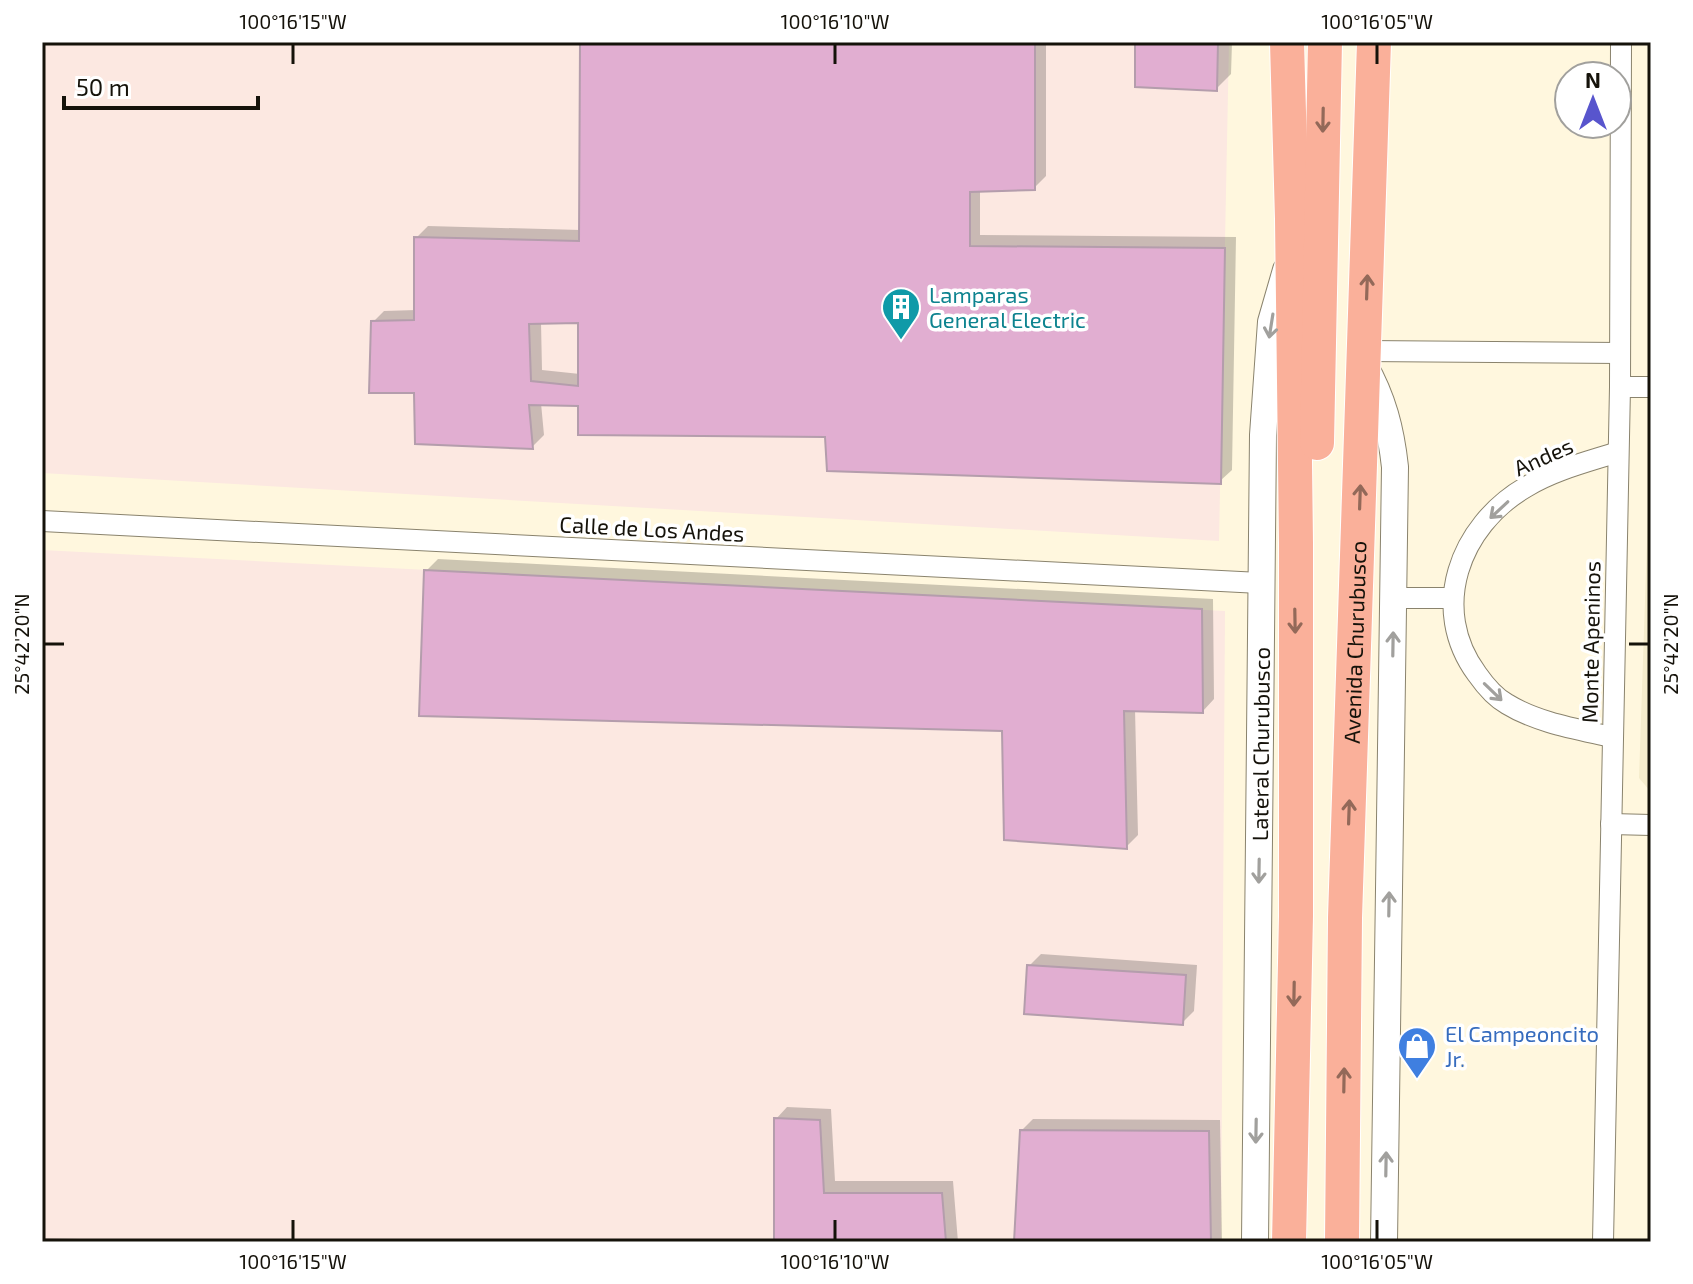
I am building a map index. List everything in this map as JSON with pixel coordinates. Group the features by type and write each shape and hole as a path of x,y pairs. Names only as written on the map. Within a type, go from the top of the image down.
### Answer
{"highway":[{"path":"1287,42 1296,543 1296,916 1289,1242"},
{"path":"1296,543 1314,495 1317,467 1325,42"},
{"name":"Avenida Churubusco","path":"1342,1242 1345,918 1374,42"}],"street":[{"name":"Monte Apeninos","path":"1603,1242 1620,387 1621,42"},
{"name":"Lateral Churubusco","path":"1255,1242 1263,435 1271,322 1292,251"},
{"path":"1384,1242 1395,499 1392,441 1382,402 1365,358 1620,353"},
{"path":"1620,387 1651,387"},
{"name":"Andes","path":"1612,737 1554,724 1506,704 1481,680 1465,658 1456,632 1452,598 1465,552 1496,510 1525,487 1564,469 1618,452"},
{"name":"Calle de Los Andes","path":"42,521 1260,583"},
{"path":"1394,598 1452,598"},
{"path":"1611,824 1651,825"}],"shaded area":[{"path":"42,42 1229,42 1219,541 42,473"},
{"path":"1648,512 1651,512 1651,792 1639,778"},
{"path":"42,550 1225,611 1221,1242 42,1242"}],"building":[{"name":"Lamparas General Electric","path":"580,42 1035,42 1035,190 970,192 970,246 1225,248 1221,484 827,471 825,437 578,435 578,406 529,405 533,449 415,444 414,393 369,393 371,321 414,320 414,237 579,241","holes":["578,323 578,386 531,381 529,324"]},
{"path":"1135,42 1218,42 1217,91 1135,87"},
{"path":"424,570 1202,609 1203,713 1124,711 1127,849 1004,840 1002,731 419,716"},
{"path":"1027,965 1186,975 1183,1025 1024,1014"},
{"path":"774,1118 820,1120 824,1193 942,1193 946,1242 774,1242"},
{"path":"1020,1130 1209,1131 1211,1242 1014,1242"}],"place":[{"name":"Lamparas General Electric","path":"901,341"},
{"name":"El Campeoncito Jr.","path":"1417,1080"}]}
